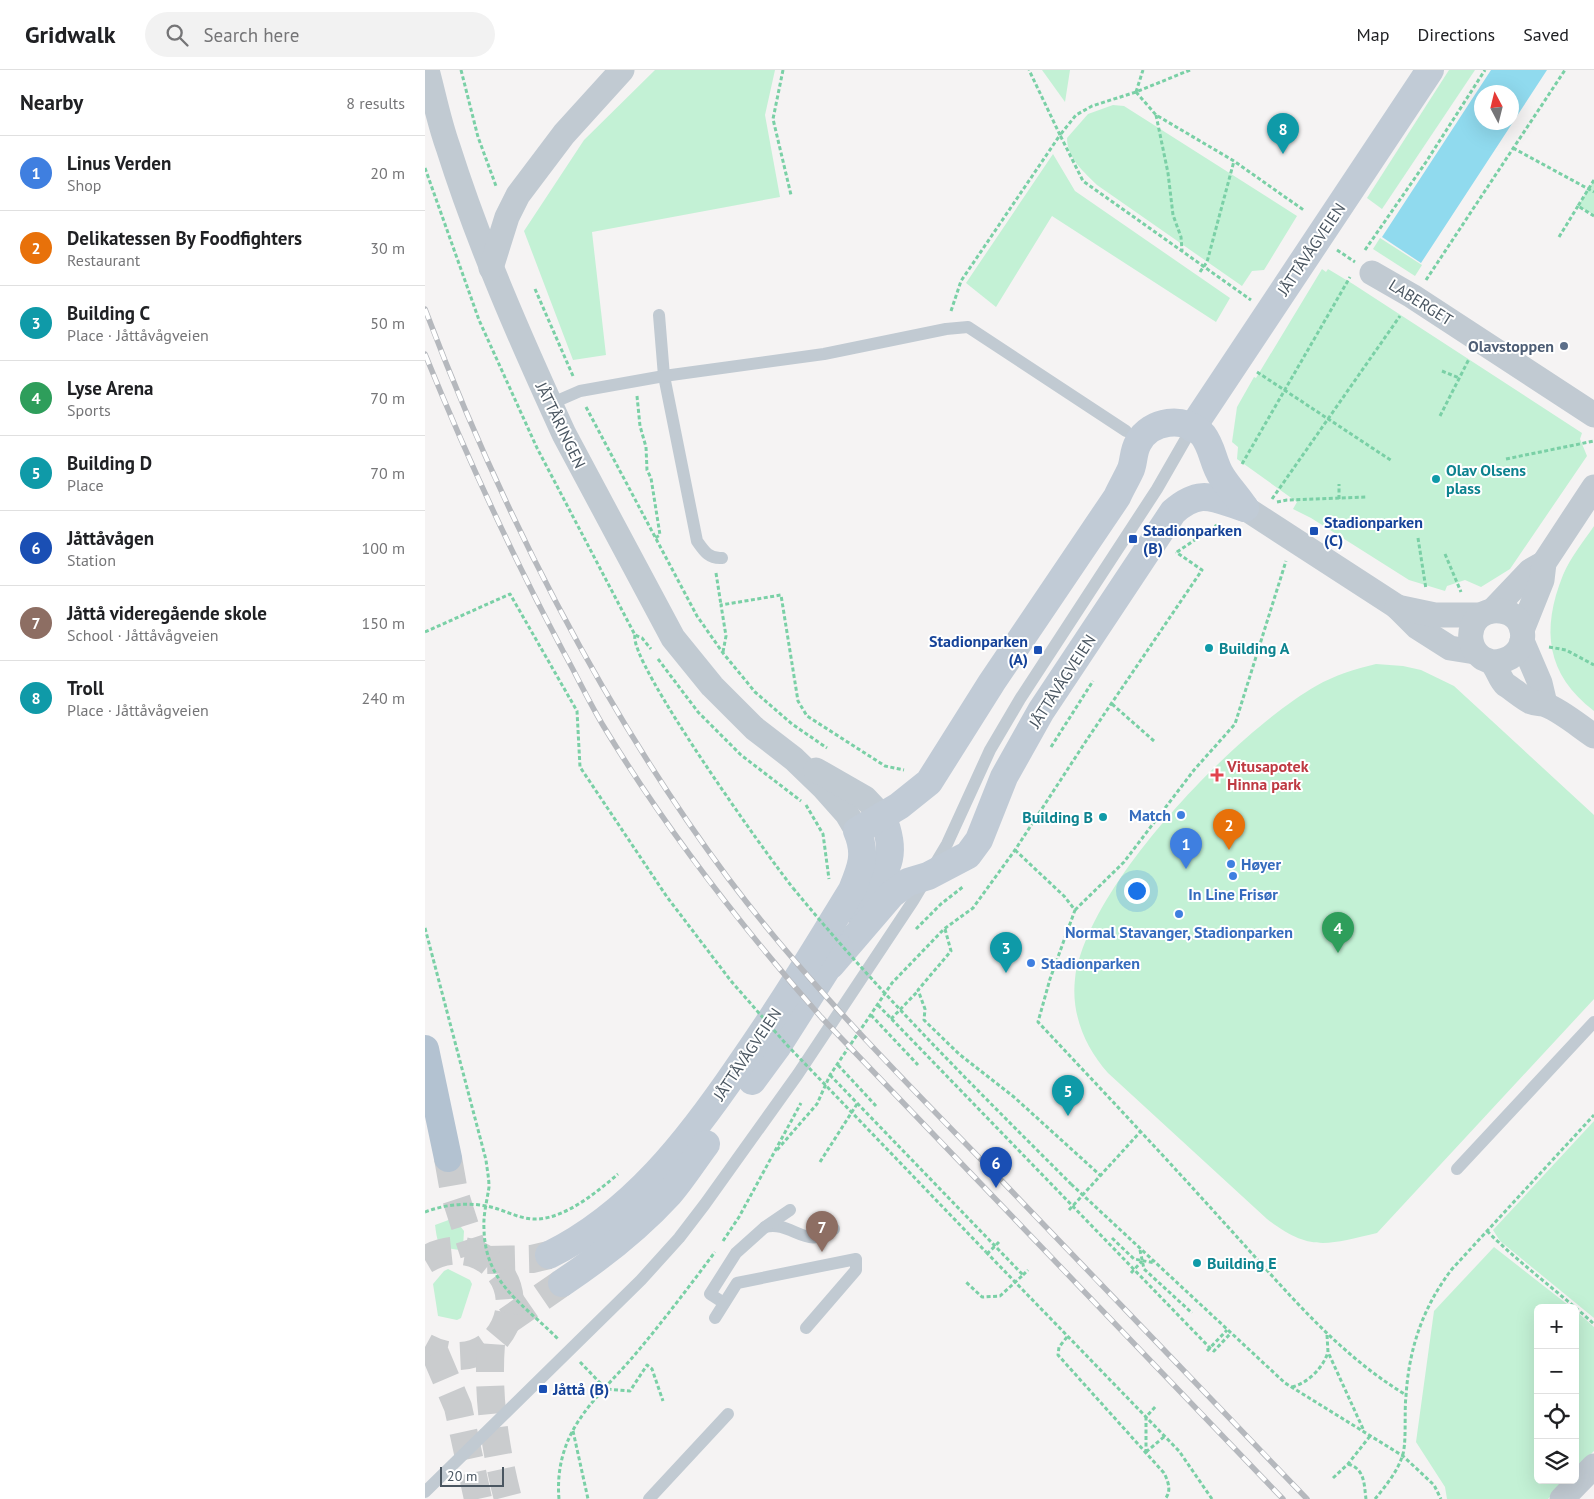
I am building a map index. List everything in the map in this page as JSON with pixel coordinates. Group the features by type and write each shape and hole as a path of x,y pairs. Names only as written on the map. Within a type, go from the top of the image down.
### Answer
{"main road":[{"path":"425,1049 448,1158"}],"street":[{"name":"JÅTTÅRINGEN","path":"427,70 447,147 491,268 564,434 673,638 712,686 754,728 794,759 847,814 857,831"},
{"path":"491,268 507,217 518,195 564,134 622,70"},
{"name":"JÅTTÅVÅGVEIEN","path":"1192,428 1430,70"},
{"name":"LABERGET","path":"1363,266 1594,415"},
{"path":"857,831 899,806 929,782 992,682 1117,496 1131,469 1138,443 1145,432 1156,425 1170,422 1192,428 1202,434 1210,446 1221,476 1246,511 1396,606 1417,626 1450,648 1502,662 1512,658 1529,639 1544,564 1594,487"},
{"name":"JÅTTÅVÅGVEIEN","path":"831,965 892,894 908,882 928,876 967,855 979,840 1004,777 1041,711 1173,512 1182,503 1211,496 1246,511"},
{"path":"1544,564 1529,571 1487,613 1474,622 1471,641 1503,683 1532,702 1545,704 1594,736"},
{"path":"1396,606 1435,615 1509,614 1518,621 1529,639 1545,704"},
{"name":"JÅTTÅRINGEN","path":"794,759 844,784 865,798 882,816"},
{"name":"JÅTTÅVÅGVEIEN","path":"562,1283 614,1246 670,1192 777,1047 831,965 890,858 891,842 882,816"},
{"name":"JÅTTÅVÅGVEIEN","path":"549,1255 584,1236 623,1205 674,1156 705,1115 762,1034 853,890 863,864 864,852 857,831"},
{"path":"1562,1499 1594,1466"}],"lane":[{"path":"659,315 664,376 697,541 714,559 722,558"},
{"path":"550,404 580,391 664,376 824,354 946,329 968,327 1126,431"},
{"path":"425,1492 641,1280 679,1238 798,1074 928,876 947,844 990,750 1020,699 1157,490 1192,428"},
{"path":"1457,1169 1594,1022"},
{"path":"724,1303 709,1294 736,1253 765,1227 790,1210 788,1221 795,1232"},
{"path":"765,1227 779,1226 812,1238 829,1234 834,1230"},
{"path":"715,1318 737,1283 856,1259 855,1270 806,1328"},
{"path":"649,1499 728,1414"}],"path":[{"path":"461,70 478,137 498,192"},
{"path":"783,70 773,119 791,195"},
{"path":"1029,70 1083,181 1251,300"},
{"path":"1136,92 1143,70"},
{"path":"946,329 961,281 1059,134 1076,115 1092,106 1136,92 1190,70"},
{"path":"1238,472 1246,454 1284,390 1485,70"},
{"path":"1425,282 1565,70"},
{"path":"1136,92 1156,115 1234,161 1305,211"},
{"path":"1156,115 1168,173 1173,215 1181,237 1182,251"},
{"path":"1513,148 1594,192"},
{"path":"1200,272 1205,267 1234,161"},
{"path":"425,168 448,239 479,320 537,448"},
{"path":"1559,237 1594,180"},
{"path":"1578,206 1594,216"},
{"path":"1336,255 1338,250"},
{"path":"535,289 592,421 697,616 755,692 792,724 831,752"},
{"path":"1246,511 1328,419 1403,311"},
{"path":"1440,416 1469,359"},
{"path":"1253,370 1392,461"},
{"path":"1442,371 1459,378"},
{"path":"637,393 640,426 646,447 647,470 651,478 660,535 655,538"},
{"path":"1506,459 1594,441"},
{"path":"1339,484 1339,499"},
{"path":"1171,559 1202,533 1246,511 1287,500 1366,497"},
{"path":"1418,538 1425,593"},
{"path":"1289,554 1235,724 1194,770 1124,862 1075,910 1049,979 1038,1022 1141,1131 1327,1335 1386,1384 1406,1395"},
{"path":"1445,554 1463,597"},
{"path":"716,574 726,636 723,652"},
{"path":"425,632 510,594 577,711 580,767 667,897 731,980 786,1044 1179,1451 1212,1499"},
{"path":"721,605 781,595 798,701 802,710 807,716 885,766 910,771"},
{"path":"635,635 633,641 641,660 727,799 793,888 839,945 914,1026 1071,1184 1227,1330 1291,1387 1403,1456 1434,1485 1441,1499"},
{"path":"1529,639 1566,650 1594,665"},
{"path":"1049,750 1096,676"},
{"path":"1112,704 1154,741"},
{"path":"741,755 805,804 823,834 827,855 828,883"},
{"path":"1015,850 1064,896 1075,910"},
{"path":"916,930 941,904 967,884"},
{"path":"813,920 821,908"},
{"path":"425,928 484,1148 489,1184 484,1227 485,1248 495,1275 514,1299 555,1337"},
{"path":"891,1019 951,951 945,929"},
{"path":"918,990 925,1009 923,1020 959,1054 1014,1097 1101,1176"},
{"path":"877,1005 1132,1272 1209,1349 1214,1351"},
{"path":"751,1016 756,1008"},
{"path":"871,1015 918,1066"},
{"path":"838,1065 875,1106"},
{"path":"830,1075 1023,1275"},
{"path":"820,1162 857,1104"},
{"path":"1375,1499 1387,1485 1403,1456 1406,1395 1412,1355 1423,1316 1435,1292 1487,1231 1594,1115"},
{"path":"1071,1209 1141,1131"},
{"path":"559,1499 558,1482 564,1451 573,1431 650,1338 739,1217 772,1156"},
{"path":"425,1212 439,1206 456,1204 487,1206 523,1217 538,1219 554,1215 586,1198 620,1172"},
{"path":"1487,1231 1513,1257 1556,1290 1594,1324"},
{"path":"1112,1238 1134,1259 1155,1263"},
{"path":"986,1253 1000,1240"},
{"path":"1140,1249 1143,1269 1192,1313"},
{"path":"1132,1272 1142,1261"},
{"path":"966,1282 982,1298 1000,1296 1028,1270"},
{"path":"1209,1349 1227,1330"},
{"path":"1211,1355 1231,1333"},
{"path":"1291,1387 1307,1381 1326,1359 1328,1352 1327,1335"},
{"path":"1067,1337 1059,1347 1058,1355 1164,1473 1168,1480 1169,1497 1165,1499"},
{"path":"1328,1352 1365,1433"},
{"path":"583,1365 606,1389 630,1391 647,1365 652,1369 663,1401"},
{"path":"1146,1453 1146,1417 1156,1406"},
{"path":"573,1431 588,1499"},
{"path":"1146,1453 1165,1436"},
{"path":"1333,1478 1348,1464 1370,1436"},
{"path":"1348,1464 1357,1466 1364,1476 1366,1499"}],"green space":[{"path":"655,70 775,70 765,115 780,197 592,232 606,355 573,360 524,231 584,140"},
{"path":"1042,70 1070,70 1065,102"},
{"path":"1449,70 1475,70 1382,209 1367,198"},
{"path":"1113,105 1124,106 1297,216 1264,270 1252,271 1242,286 1097,185 1082,170 1070,152 1067,138 1088,114"},
{"path":"1053,154 1075,191 1230,298 1216,322 1052,216 996,307 966,283"},
{"path":"1594,180 1594,215 1578,206"},
{"path":"1380,238 1422,265 1415,276 1373,249"},
{"path":"1322,269 1326,272 1328,269 1353,284 1582,433 1580,439 1587,456 1510,569 1481,587 1465,580 1447,586 1445,591 1409,580 1311,518 1293,509 1297,502 1237,459 1238,447 1232,442 1237,407"},
{"path":"1594,526 1594,711 1578,697 1566,682 1557,666 1552,650 1550,632 1556,595 1563,575 1573,556"},
{"path":"1376,664 1403,666 1421,670 1454,686 1594,815 1594,999 1377,1233 1320,1243 1296,1237 1267,1219 1108,1073 1086,1041 1081,1029 1075,1005 1075,979 1086,941 1106,900 1135,857 1170,814 1208,774 1246,738 1283,708 1316,686 1345,673"},
{"path":"1594,1121 1594,1318 1500,1241 1493,1230"},
{"path":"454,1218 464,1231 463,1248 460,1250 440,1245 436,1232 435,1225"},
{"path":"1494,1247 1567,1304 1534,1304 1534,1484 1562,1484 1548,1499 1447,1499 1445,1487 1416,1442 1434,1311"},
{"path":"448,1269 470,1280 472,1284 461,1318 457,1320 438,1316 433,1284"},
{"path":"1579,1314 1594,1327 1594,1451 1579,1466"}],"water":[{"path":"1491,70 1547,70 1519,113 1519,85 1481,85"},
{"path":"1474,96 1474,130 1508,130 1421,263 1382,237"}],"tunnel":[{"path":"448,1158 454,1192 474,1254"},
{"path":"425,1260 438,1254 452,1251 466,1251 480,1256 499,1271 508,1290 509,1310 503,1328 491,1344 473,1354 451,1356 425,1347"},
{"path":"487,1260 532,1259 549,1255"},
{"path":"507,1321 562,1283"},
{"path":"491,1344 490,1383 493,1422 499,1461 508,1499"},
{"path":"435,1353 458,1407 478,1499"}],"railway":[{"path":"425,309 454,384 486,458 557,604 596,675 638,745 682,813 728,878 791,957 859,1033 1307,1499"},
{"path":"425,354 473,467 508,541 593,708 628,766 706,877 762,948 821,1017 1283,1499"}],"place":[{"name":"Troll","path":"1283,154"},
{"name":"Olavstoppen","path":"1564,346"},
{"name":"Olav Olsens plass","path":"1436,479"},
{"name":"Stadionparken (C)","path":"1314,531"},
{"name":"Stadionparken (B)","path":"1133,539"},
{"name":"Building A","path":"1209,648"},
{"name":"Stadionparken (A)","path":"1038,650"},
{"name":"Vitusapotek Hinna park","path":"1217,775"},
{"name":"Match","path":"1181,815"},
{"name":"Building B","path":"1103,817"},
{"name":"Delikatessen By Foodfighters","path":"1229,850"},
{"name":"Høyer","path":"1231,864"},
{"name":"Linus Verden","path":"1186,869"},
{"name":"In Line Frisør","path":"1233,876"},
{"name":"Normal Stavanger, Stadionparken","path":"1179,914"},
{"name":"Lyse Arena","path":"1338,953"},
{"name":"Stadionparken","path":"1031,963"},
{"name":"Building C","path":"1006,973"},
{"name":"Building D","path":"1068,1116"},
{"name":"Jåttåvågen","path":"996,1188"},
{"name":"Jåttå videregående skole","path":"822,1252"},
{"name":"Building E","path":"1197,1263"},
{"name":"Jåttå (B)","path":"543,1389"}]}
